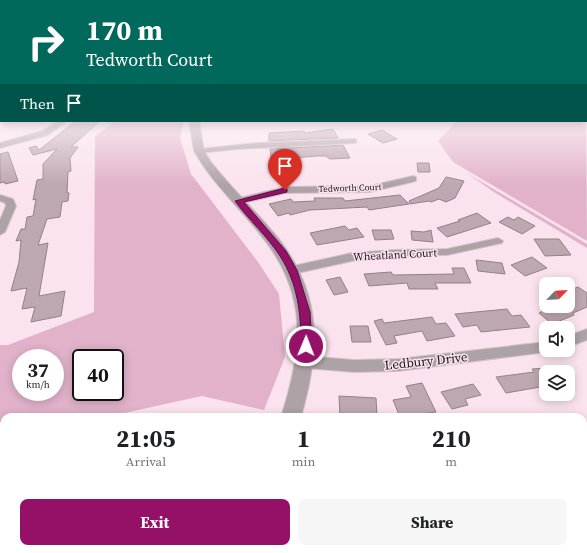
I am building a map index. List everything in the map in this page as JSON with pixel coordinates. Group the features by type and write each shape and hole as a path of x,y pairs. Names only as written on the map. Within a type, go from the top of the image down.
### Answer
{"street":[{"path":"0,146 45,133"},
{"path":"196,133 199,151 214,174 283,253 293,270 306,312 306,362 293,413"},
{"path":"199,151 249,144 307,144 353,141"},
{"name":"Tedworth Court","path":"239,201 285,190 370,189 413,179"},
{"path":"0,198 10,201 11,206 0,232"},
{"name":"Wheatland Court","path":"293,270 352,257 394,253 447,252 498,241"},
{"path":"575,339 587,334"},
{"name":"Ledbury Drive","path":"306,362 354,366 398,364 539,348"}],"shaded area":[{"path":"99,133 181,133 180,138 191,174 258,262 279,294 285,357 264,410 202,396 124,413 0,413 0,345 8,345 94,312 95,136"},
{"path":"446,133 586,133 587,241 453,162 438,141"},
{"path":"468,174 587,244 587,248 494,192"}],"building":[{"path":"61,133 87,133 71,147 78,147 70,158 71,171 68,172 68,201 62,202 60,217 47,219 38,245 48,243 39,296 65,291 61,316 31,322 35,307 22,309 27,288 11,291 19,262 21,240 16,241 21,229 25,229 27,217 33,216 36,199 33,200 37,180 43,179 43,164 57,149 33,155 29,148 36,146 39,150"},
{"path":"269,133 335,133 338,138 269,141"},
{"path":"387,133 397,139 383,143 368,134"},
{"path":"343,145 350,158 330,159 326,156 317,156 271,160 270,149"},
{"path":"8,152 18,181 5,184 5,182 0,183 0,154"},
{"path":"417,163 429,163 430,172 418,172"},
{"path":"446,177 464,181 455,198 446,202 439,199 431,202 410,204 409,201 439,188"},
{"path":"400,195 409,204 369,210 367,207 310,210 290,215 289,213 278,216 269,204 291,199 293,202 315,201 314,198 343,198 345,201"},
{"path":"477,213 491,223 447,237 437,228 460,221 458,220"},
{"path":"508,217 514,220 518,217 535,226 522,234 499,222"},
{"path":"345,226 349,230 357,228 364,237 317,245 310,233"},
{"path":"372,230 391,230 394,239 375,240"},
{"path":"431,230 433,242 412,240 411,231 424,232"},
{"path":"534,239 559,239 571,255 545,256"},
{"path":"532,257 547,268 525,276 511,265"},
{"path":"476,260 502,263 505,274 478,271"},
{"path":"452,268 464,268 471,283 435,283 438,289 409,289 407,283 369,286 364,274 391,272 393,275 454,274"},
{"path":"340,277 348,292 334,295 326,280"},
{"path":"578,287 587,293 587,307 575,312 575,288"},
{"path":"507,309 512,316 521,315 530,327 481,332 477,325 463,327 455,314"},
{"path":"539,313 573,313 574,315 559,321 548,321"},
{"path":"432,317 436,324 446,323 455,336 427,341 422,331 394,336 397,343 386,345 374,321 382,319 384,323"},
{"path":"350,326 368,326 371,342 352,342"},
{"path":"539,368 539,387 506,393 496,377 534,372 532,369"},
{"path":"422,383 436,412 398,413 393,400 411,397 406,386"},
{"path":"473,384 481,395 465,399 468,405 452,409 441,392"},
{"path":"339,396 376,398 377,413 340,413"}],"route":[{"path":"285,190 239,201 283,253 293,270 306,312 306,346"}]}
